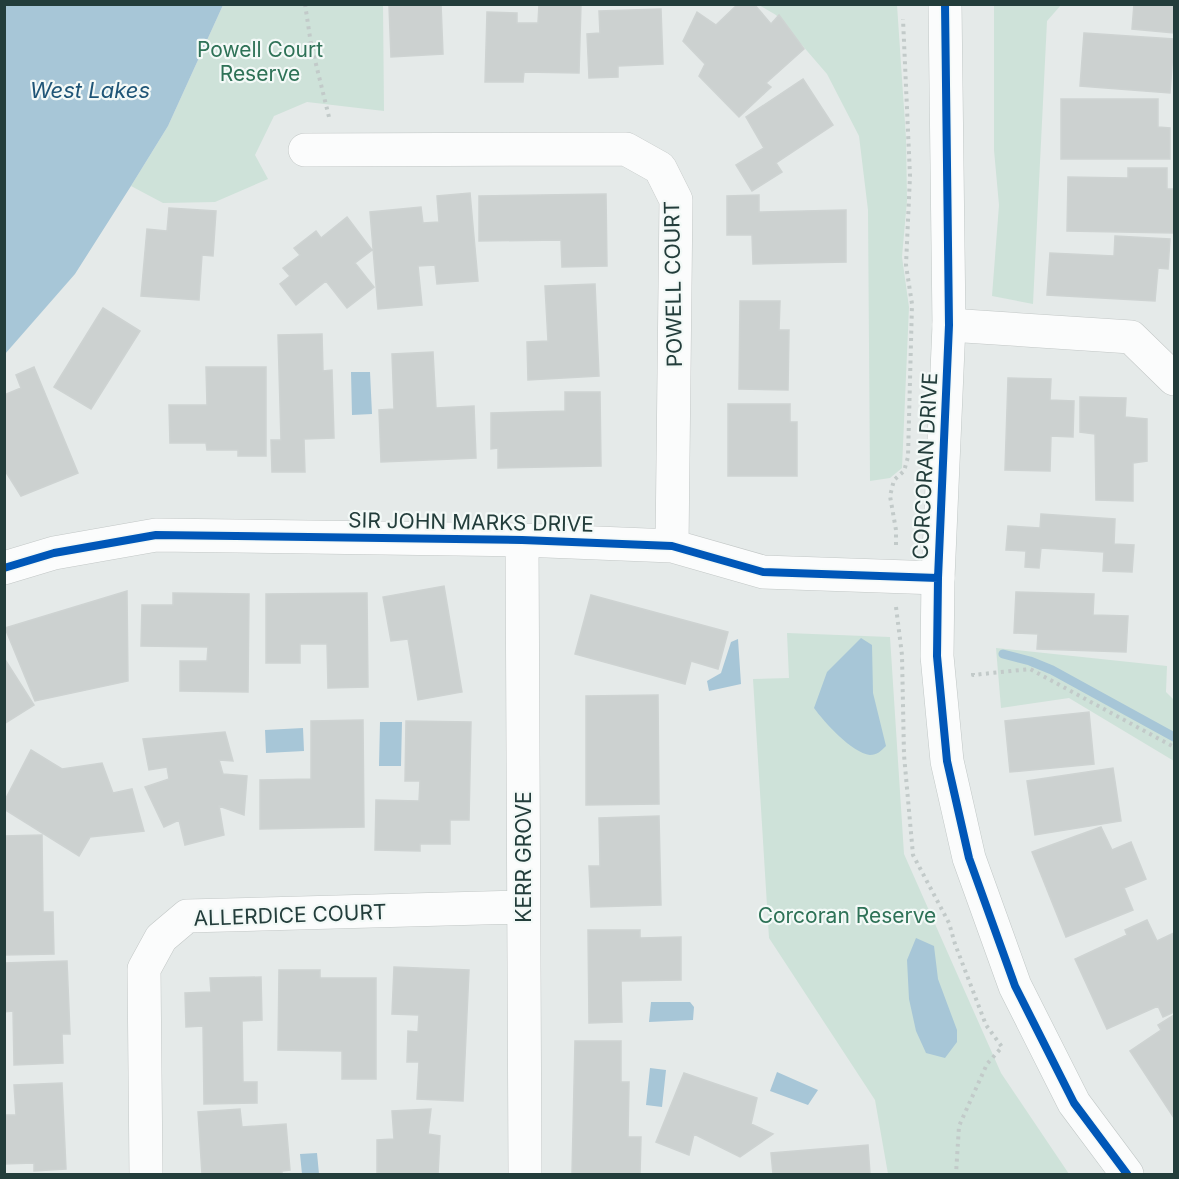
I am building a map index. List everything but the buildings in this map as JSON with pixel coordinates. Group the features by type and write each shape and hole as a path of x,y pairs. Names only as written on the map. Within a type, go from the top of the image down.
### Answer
{"street":[{"name":"CORCORAN DRIVE","path":"945,4 949,325 938,578 937,656 947,761 967,847 1015,986 1074,1103 1127,1174"},
{"name":"POWELL COURT","path":"316,150 626,149 660,168 676,200 672,546"},
{"path":"949,325 1131,337 1174,379"},
{"name":"SIR JOHN MARKS DRIVE","path":"4,568 54,553 156,535 522,540 672,546 763,572 938,578"},
{"name":"KERR GROVE","path":"522,540 525,1174"},
{"name":"ALLERDICE COURT","path":"146,1174 144,969 161,938 187,916 523,908"}],"path":[{"path":"305,4 311,44 329,114 316,150"},
{"path":"902,655 972,655 973,675 1030,669 1174,747"}],"green space":[{"name":"Powell Court Reserve","path":"223,5 383,5 384,111 307,102 274,116 255,155 268,179 215,202 163,203 131,186 168,126"},
{"path":"759,5 897,5 906,138 907,200 902,257 909,307 902,468 890,478 870,481 868,210 859,136 827,74 776,15"},
{"path":"994,5 1061,5 1047,21 1033,304 992,296 999,205 994,150"},
{"name":"Corcoran Reserve","path":"787,633 890,637 904,854 1001,1073 1069,1174 888,1174 875,1100 769,938 753,679 789,678"},
{"path":"996,648 1167,666 1166,692 1174,700 1174,761 1069,698 1001,708"}],"water":[{"name":"West Lakes","path":"5,4 223,5 168,126 131,186 75,274 5,354"},
{"path":"351,372 370,372 372,414 352,415"},
{"path":"861,638 872,645 873,693 886,746 872,755 863,753 847,743 814,708 827,672"},
{"path":"738,639 741,684 709,691 707,681 721,673 731,642"},
{"path":"380,722 402,722 401,766 379,766"},
{"path":"303,728 304,751 266,753 265,730"},
{"path":"916,938 934,946 938,979 957,1030 957,1042 945,1058 926,1053 916,1031 909,999 907,960"},
{"path":"651,1002 690,1002 694,1007 693,1020 649,1022"},
{"path":"650,1068 666,1070 662,1107 646,1105"},
{"path":"777,1072 818,1090 808,1105 770,1091"},
{"path":"317,1153 319,1174 302,1174 300,1154"}],"waterway":[{"path":"1003,654 1052,670 1174,737"}],"cycle path":[{"path":"945,4 949,325 938,578 937,656 947,761 969,858 1015,986 1074,1103 1127,1174"},
{"path":"4,568 54,553 156,535 522,540 672,546 763,572 938,578"}]}
